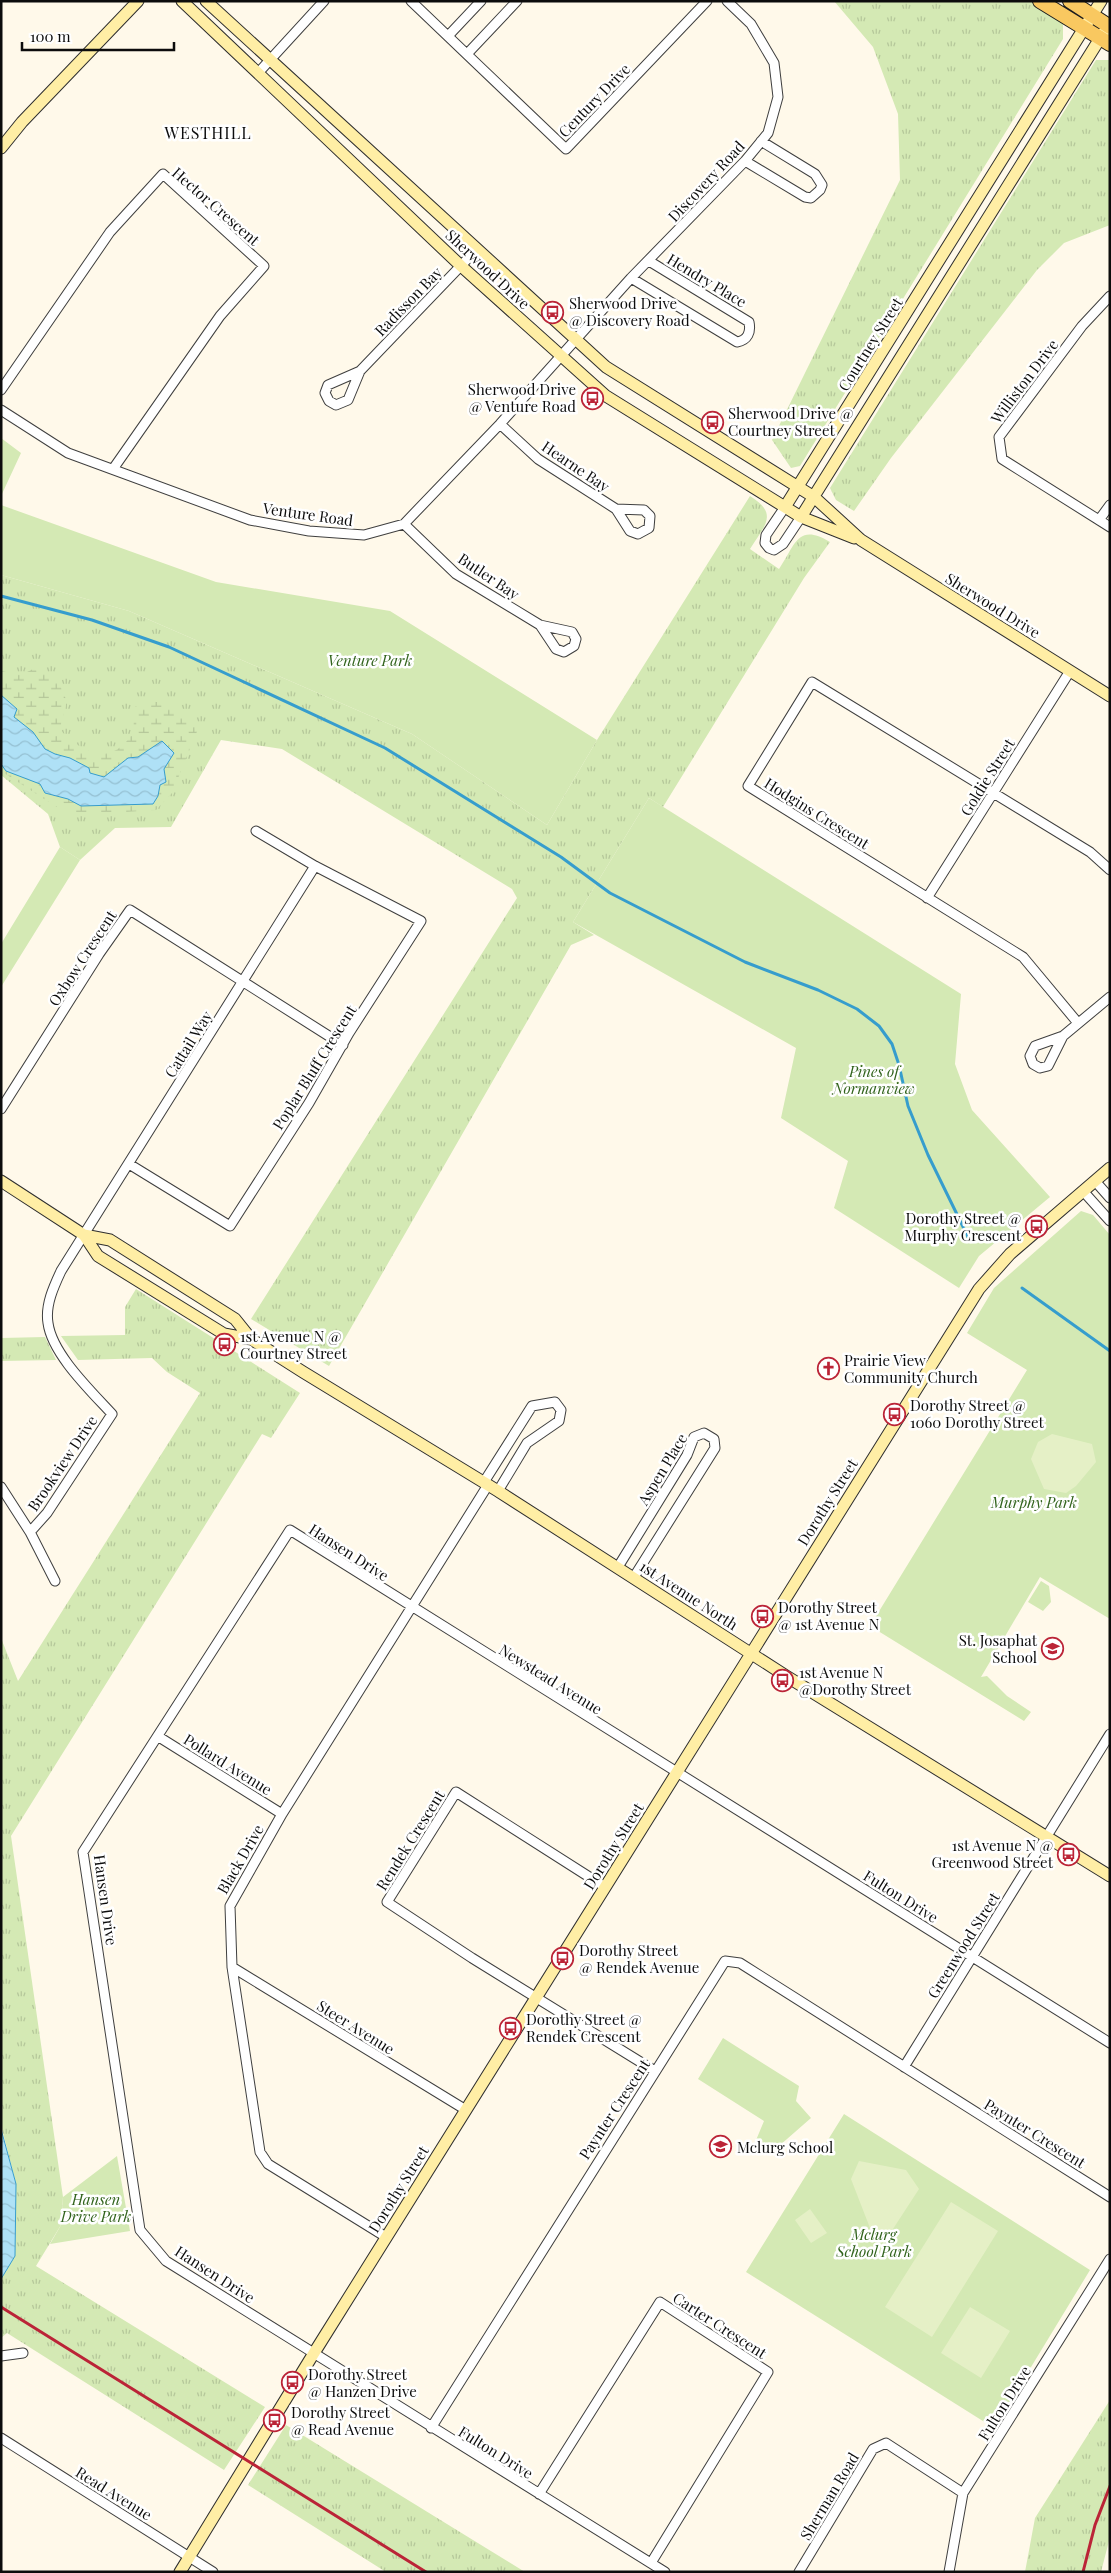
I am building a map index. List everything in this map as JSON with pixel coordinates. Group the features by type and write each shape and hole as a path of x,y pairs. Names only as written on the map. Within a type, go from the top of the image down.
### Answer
{"main road":[{"path":"1040,1 1105,41"},
{"path":"1070,1 1109,25"}],"street":[{"path":"1,148 22,122 138,1"},
{"name":"Sherwood Drive","path":"182,1 461,266 606,396 800,517 861,540"},
{"name":"Sherwood Drive","path":"206,1 606,367 814,497 861,540 1110,696"},
{"path":"258,73 324,1"},
{"name":"Century Drive","path":"410,1 566,149 707,1"},
{"path":"448,36 481,1"},
{"path":"467,54 518,1"},
{"name":"Discovery Road","path":"561,355 630,278 649,261 745,161 768,133 778,97 774,63 751,24 727,1"},
{"name":"Courtney Street","path":"1101,1 798,488 766,535 765,542 769,548 774,550 783,544 814,497 1105,41 1109,25"},
{"path":"745,161 805,197 811,198 820,190 822,185 815,174 761,141"},
{"name":"Hector Crescent","path":"1,390 110,232 162,174 264,266 220,316 113,469"},
{"name":"Radisson Bay","path":"360,371 476,250"},
{"name":"Hendry Place","path":"630,278 737,342 743,341 748,336 749,322 649,261"},
{"name":"Williston Drive","path":"1110,296 1082,326 999,437 1002,459 1110,527"},
{"name":"Venture Road","path":"1,410 68,453 250,520 309,531 364,535 387,531 404,524 500,424 561,355"},
{"name":"Hearne Bay","path":"500,424 538,459 616,509"},
{"path":"1099,520 1110,505"},
{"name":"Butler Bay","path":"404,524 456,574 540,625"},
{"name":"Goldie Street","path":"928,898 992,792 1070,671"},
{"name":"Hodgins Crescent","path":"928,898 748,786 812,682 992,792"},
{"path":"992,792 1090,852 1110,870"},
{"path":"256,831 315,866"},
{"name":"Cattail Way","path":"84,1235 315,866"},
{"name":"Poplar Bluff Crescent","path":"129,1164 230,1226 309,1102 342,1045 421,921 315,866"},
{"path":"928,898 1023,957 1078,1023"},
{"name":"Oxbow Crescent","path":"1,1109 99,954 130,910 243,982"},
{"path":"243,982 342,1045"},
{"path":"1063,1036 1110,997"},
{"name":"Dorothy Street","path":"180,2572 386,2237 979,1289 1010,1254 1110,1168"},
{"path":"1,1180 84,1235 110,1240 235,1319 251,1339"},
{"path":"1095,1181 1110,1198"},
{"path":"1083,1191 1110,1221"},
{"path":"84,1235 98,1256 224,1334 251,1339"},
{"name":"Brookview Drive","path":"1,1487 30,1532 47,1513 112,1414 72,1369 57,1347 48,1323 51,1292 61,1271 84,1235"},
{"name":"1st Avenue North","path":"251,1339 490,1486 751,1654 1110,1876"},
{"path":"555,1402 561,1410 559,1421 527,1443 490,1486 532,1406 555,1402"},
{"name":"Aspen Place","path":"618,1567 687,1455 694,1437 704,1433 714,1439 715,1448 634,1577"},
{"name":"Black Drive","path":"386,2237 268,2164 260,2152 232,1967 230,1906 282,1814 410,1608 490,1486"},
{"name":"Hansen Drive","path":"314,2353 166,2261 140,2230 83,1852 290,1530 410,1608"},
{"path":"30,1532 55,1581"},
{"name":"Newstead Avenue","path":"410,1608 677,1772"},
{"name":"Greenwood Street","path":"904,2068 1110,1734"},
{"name":"Pollard Avenue","path":"159,1736 282,1814"},
{"name":"Fulton Drive","path":"677,1772 1110,2043"},
{"name":"Rendek Crescent","path":"536,1997 387,1902 426,1839 456,1792 605,1888"},
{"name":"Paynter Crescent","path":"431,2428 725,1961 740,1963 1110,2197"},
{"name":"Steer Avenue","path":"232,1967 466,2110"},
{"path":"536,1997 655,2071"},
{"name":"Fulton Drive","path":"949,2572 964,2493 1110,2259"},
{"name":"Carter Crescent","path":"539,2494 660,2302 768,2372 651,2563"},
{"path":"1,2356 23,2353"},
{"name":"Fulton Drive","path":"314,2353 431,2428 665,2572"},
{"name":"Read Avenue","path":"1,2438 213,2572"},
{"name":"Sherman Road","path":"799,2572 873,2449 886,2444 964,2493"}],"green space":[{"path":"834,1 1031,1 1063,21 1063,39 800,466 791,468 772,440 900,180 898,114 873,47"},
{"path":"1096,60 1110,60 1110,225 1064,243 1037,270 891,458 854,511 836,500 830,488"},
{"path":"1,438 21,453 1,496"},
{"path":"750,496 759,502 767,514 764,526 750,549 779,569 798,539 810,535 819,536 830,542 804,578 663,807 649,798 573,922 594,935 571,945 329,1366 251,1319 517,898 512,889 282,749 221,740 171,827 115,828 80,860 60,847 48,814 1,775 1,575 129,611 412,734 547,825 597,740"},
{"name":"Venture Park","path":"1,505 216,582 390,611 597,740 547,825 412,734 129,611 1,575"},
{"path":"33,669 45,674 60,685 66,704 60,730 73,742 89,751 105,753 114,751 122,746 129,739 132,732 135,707 144,703 153,702 170,706 192,722 198,729 172,793 156,810 79,815 55,806 1,771 1,764 7,771 40,784 56,798 68,799 81,806 158,796 164,769 162,742 138,757 128,758 104,777 90,773 89,768 70,758 45,749 33,732 14,716 17,709 1,695 1,671 21,675"},
{"name":"Pines of Normanview","path":"649,798 961,994 955,1064 972,1110 1050,1197 979,1256 959,1288 834,1208 848,1161 781,1118 796,1048 573,922"},
{"path":"60,847 80,860 1,987 1,944"},
{"name":"Murphy Park","path":"1081,1211 1093,1215 1110,1235 1110,1619 1040,1577 981,1677 987,1676 1007,1696 1031,1712 1024,1721 870,1626 1027,1370 967,1333 994,1288"},
{"path":"136,1289 300,1393 271,1438 262,1434 11,1836 63,2197 61,2225 36,2266 265,2407 224,2470 7,2333 1,2338 1,2279 15,2256 16,2184 1,2125 1,1638 18,1681 200,1393 167,1372 152,1358 78,1360 61,1336 125,1335 125,1307"},
{"path":"45,1337 56,1360 1,1361 1,1338"},
{"path":"1052,1434 1092,1444 1096,1462 1076,1486 1066,1493 1044,1489 1031,1459 1038,1442"},
{"path":"1041,1581 1049,1586 1051,1602 1043,1611 1028,1602"},
{"path":"723,2038 799,2086 796,2101 811,2118 771,2153 754,2145 764,2121 698,2079"},
{"name":"Mclurg School Park","path":"844,2114 1090,2270 994,2428 746,2272"},
{"name":"Hansen Drive Park","path":"117,2156 130,2231 50,2244 61,2225 63,2197"},
{"path":"859,2161 906,2170 919,2189 891,2232 870,2228 851,2179"},
{"path":"951,2202 998,2231 932,2337 885,2307"},
{"path":"810,2209 827,2233 811,2243 795,2220"},
{"path":"970,2307 1010,2331 981,2378 941,2353"},
{"path":"1110,2400 1110,2537 1101,2572 1025,2572 1035,2518"},
{"path":"286,2425 525,2572 386,2572 248,2485"}],"water":[{"path":"1,695 17,709 14,717 33,732 45,749 70,758 89,768 90,773 104,777 128,758 138,757 162,741 174,753 164,769 166,782 160,785 158,796 153,804 81,806 68,799 45,793 40,784 6,771 1,764"},
{"path":"1,2129 16,2184 15,2256 1,2279"}],"waterway":[{"path":"1,596 92,620 169,647 385,748 561,857 610,893 745,962 818,990 857,1009 879,1026 892,1044 899,1065 908,1106 928,1155 970,1241"},
{"path":"1022,1288 1110,1351"}],"railway":[{"path":"1,2307 426,2572"},
{"path":"1083,2572 1095,2525 1110,2486"}],"place":[{"name":"Sherwood Drive @ Discovery Road","path":"553,312"},
{"name":"Sherwood Drive @ Venture Road","path":"592,398"},
{"name":"Sherwood Drive @ Courtney Street","path":"712,422"},
{"name":"Dorothy Street @ Murphy Crescent","path":"1037,1227"},
{"name":"1st Avenue N @ Courtney Street","path":"224,1345"},
{"name":"Prairie View Community Church","path":"828,1369"},
{"name":"Dorothy Street @ 1060 Dorothy Street","path":"894,1414"},
{"name":"Dorothy Street @ 1st Avenue N","path":"762,1616"},
{"name":"St. Josaphat School","path":"1053,1649"},
{"name":"1st Avenue N @Dorothy Street","path":"783,1681"},
{"name":"1st Avenue N @ Greenwood Street","path":"1069,1854"},
{"name":"Dorothy Street @ Rendek Avenue","path":"563,1959"},
{"name":"Dorothy Street @ Rendek Crescent","path":"510,2028"},
{"name":"Mclurg School","path":"721,2147"},
{"name":"Dorothy Street @ Hanzen Drive","path":"292,2383"},
{"name":"Dorothy Street @ Read Avenue","path":"275,2421"}],"district":[{"name":"WESTHILL","path":"208,132"}]}
